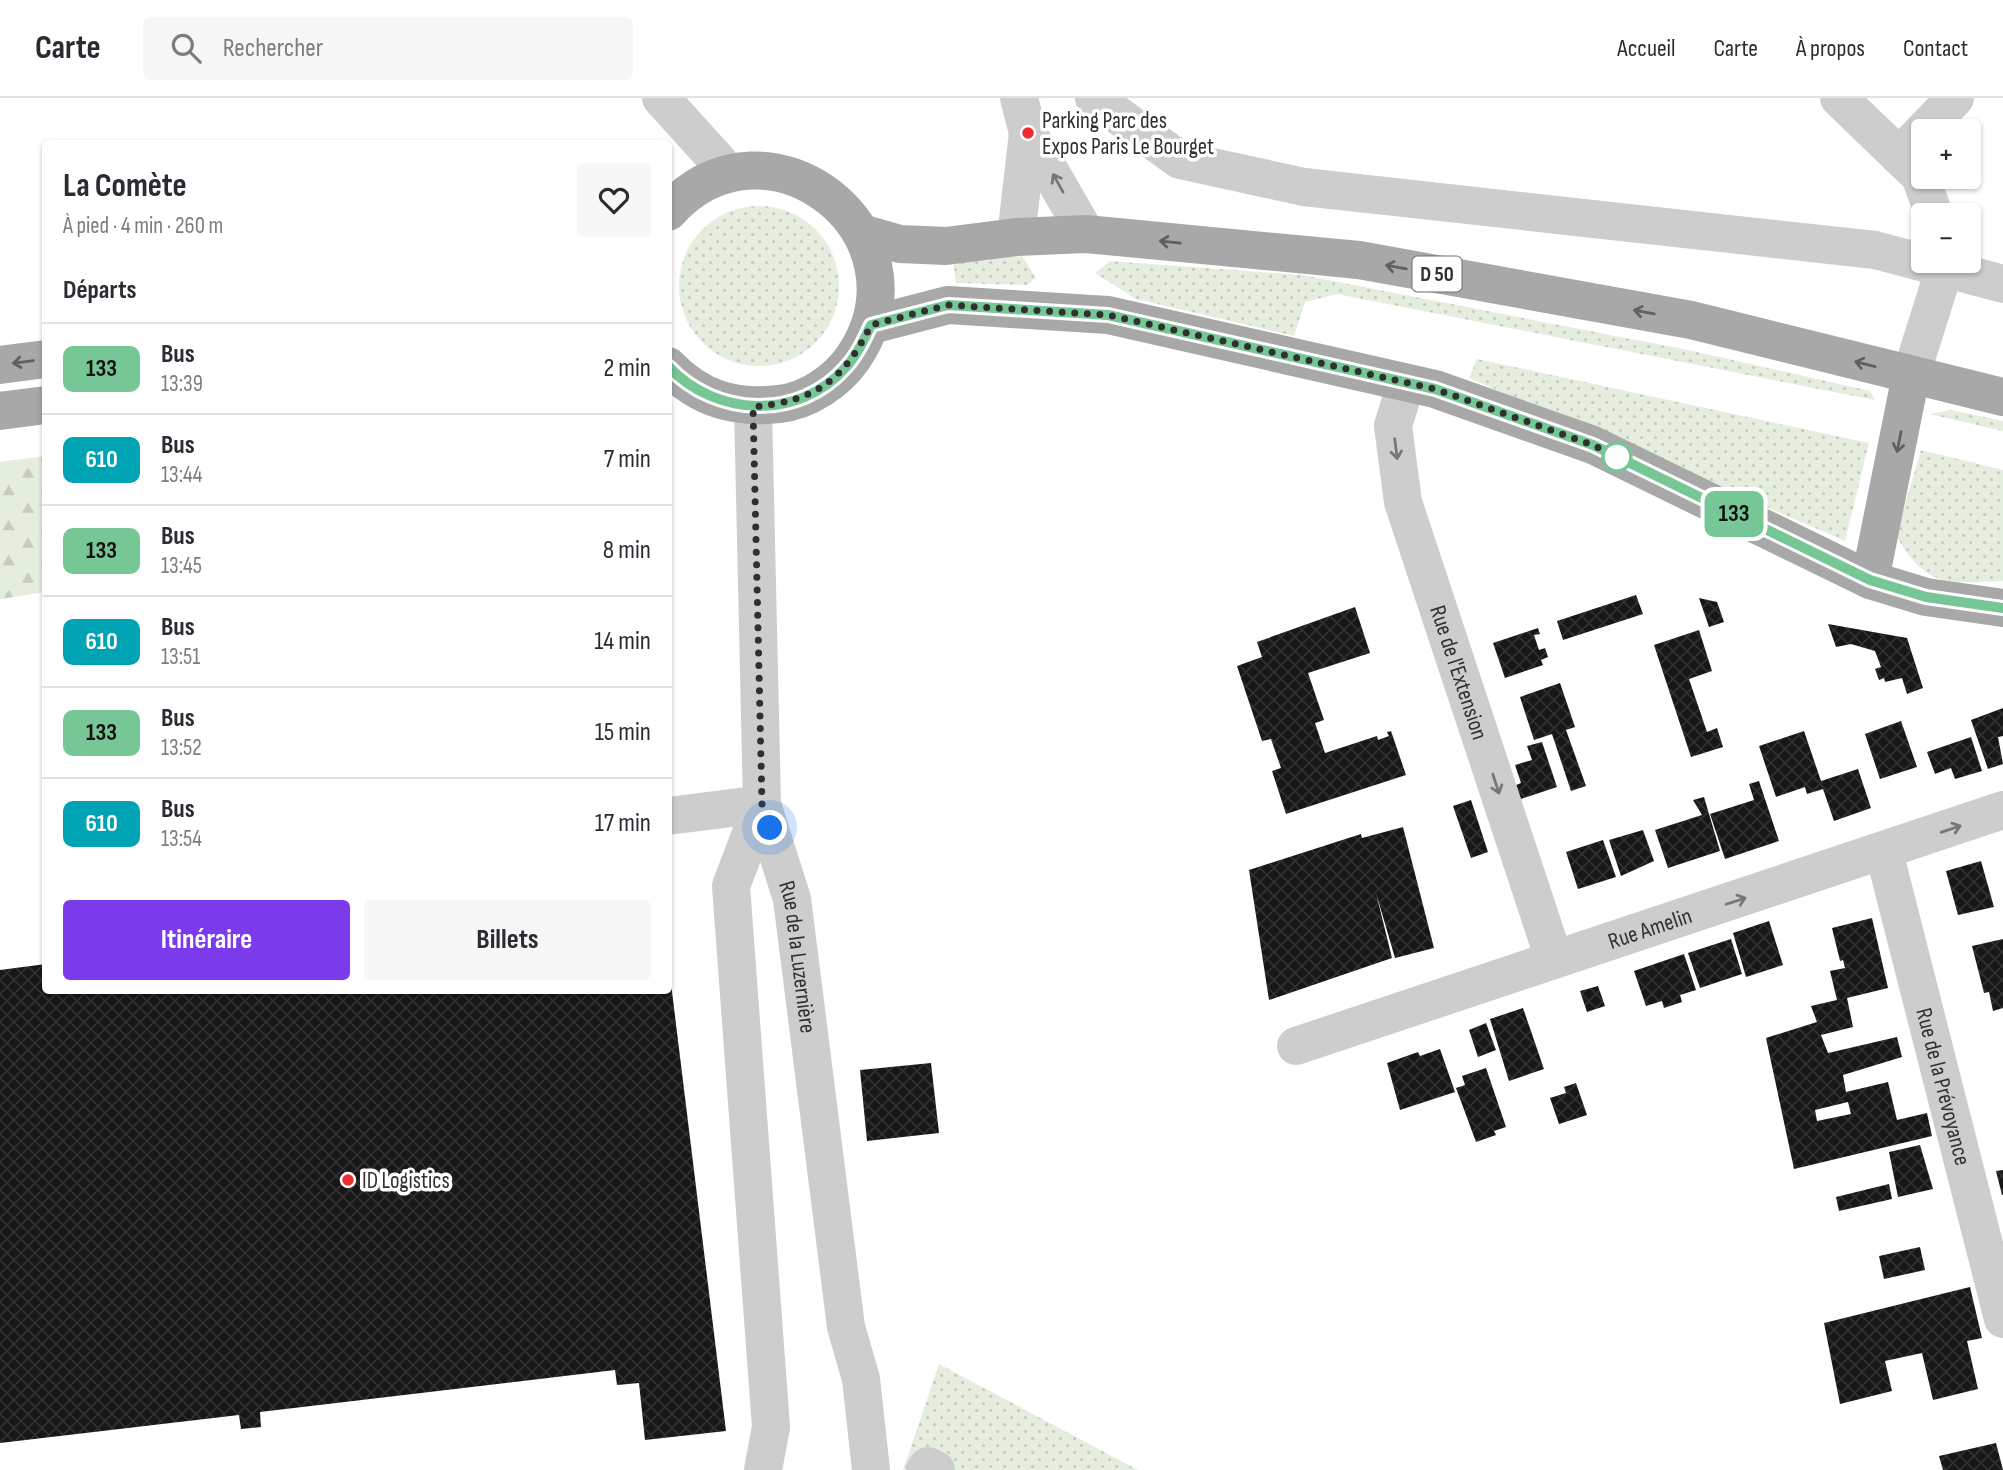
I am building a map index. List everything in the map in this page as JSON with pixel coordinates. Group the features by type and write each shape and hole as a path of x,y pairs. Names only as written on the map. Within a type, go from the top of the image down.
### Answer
{"main road":[{"path":"672,209 701,185 726,175 757,170 787,174 815,185 839,203 862,233 871,253 876,282 871,325 846,368 819,390 787,403 753,407 726,403 701,393 672,369"},
{"name":"D 50","path":"862,233 900,244 946,246 1016,237 1086,234 1373,263 1691,320 2003,397"},
{"path":"871,325 948,305 1108,315 1406,383 1489,407 1593,445 1870,580 1926,597 2003,608"},
{"path":"0,365 42,360"},
{"path":"1870,580 1911,375"},
{"path":"0,411 42,406"}],"street":[{"path":"661,98 718,160 726,175"},
{"path":"1094,98 1180,160 1304,187 1875,250 1911,257"},
{"path":"1839,98 1920,176 1930,203"},
{"path":"1899,156 1955,98"},
{"path":"1024,115 1086,234"},
{"path":"1016,237 1024,115"},
{"path":"1911,375 1942,273"},
{"path":"1971,273 2003,284"},
{"name":"Rue de l'Extension","path":"1406,383 1393,426 1403,502 1554,959"},
{"name":"Rue de la Luzernière","path":"753,407 762,804 792,900 846,1327 861,1380 871,1470"},
{"path":"672,815 762,804 731,886 771,1427 763,1470"},
{"name":"Rue Amelin","path":"1296,1046 1884,852 2003,810"},
{"name":"Rue de la Prévoyance","path":"1884,852 2003,1319"},
{"path":"925,1470 928,1466 936,1470"}],"green space":[{"path":"759,206 789,212 815,230 833,256 839,286 833,316 815,342 789,360 759,366 729,360 703,342 685,316 679,286 685,256 703,230 729,212"},
{"path":"1022,256 1036,278 1027,285 956,283 953,261"},
{"path":"1110,261 1302,275 1688,350 1870,391 1875,400 1337,294 1305,302 1294,336 1136,299 1095,273"},
{"path":"1477,359 1869,443 1845,541 1469,378"},
{"path":"1952,410 2003,421 2003,431 1929,414"},
{"path":"1921,450 2003,470 2003,581 1953,582 1940,579 1929,574 1907,553 1896,535"},
{"path":"42,456 42,592 0,599 0,462"},
{"path":"939,1364 1138,1470 903,1470"}],"building":[{"path":"1636,595 1643,614 1563,640 1557,621"},
{"path":"1699,598 1717,602 1724,622 1709,627"},
{"path":"1355,607 1370,653 1308,673 1324,720 1315,723 1325,753 1377,736 1378,740 1389,736 1387,732 1391,731 1406,775 1286,814 1272,771 1281,768 1271,739 1262,741 1237,666 1262,657 1257,642"},
{"path":"1828,624 1907,638 1923,688 1907,694 1902,678 1885,682 1884,678 1879,680 1875,669 1881,667 1875,651 1851,644 1836,647"},
{"path":"1538,628 1540,634 1534,635 1539,650 1545,648 1548,657 1541,660 1543,665 1505,678 1493,643"},
{"path":"1699,630 1712,671 1689,679 1707,732 1717,728 1723,747 1691,757 1654,645"},
{"path":"1560,683 1575,727 1566,730 1586,786 1571,791 1552,734 1534,740 1520,697"},
{"path":"2003,708 2003,736 1998,737 2003,764 1988,769 1971,720"},
{"path":"1901,721 1917,767 1880,779 1865,734"},
{"path":"1804,731 1821,781 1858,769 1871,808 1834,821 1823,789 1807,794 1805,787 1776,797 1759,746"},
{"path":"1971,737 1982,771 1955,779 1951,768 1935,774 1927,752"},
{"path":"1542,742 1557,787 1518,800 1514,786 1521,783 1515,765 1532,760 1527,746"},
{"path":"1759,781 1779,841 1725,859 1710,814 1754,800 1749,784"},
{"path":"1704,797 1720,851 1668,868 1655,830 1702,815 1693,800"},
{"path":"1471,800 1488,852 1471,858 1453,806"},
{"path":"1403,827 1434,948 1395,958 1376,893 1392,958 1269,1000 1249,870 1361,834 1362,838"},
{"path":"1643,830 1654,861 1621,876 1609,840"},
{"path":"1603,840 1616,877 1578,889 1566,852"},
{"path":"1981,861 1994,907 1958,915 1946,871"},
{"path":"1872,918 1888,988 1847,998 1853,1027 1821,1035 1828,1053 1897,1037 1902,1057 1843,1075 1846,1092 1888,1082 1897,1120 1927,1113 1932,1136 1794,1169 1766,1038 1817,1022 1811,1006 1837,1000 1830,971 1845,968 1843,960 1840,961 1832,928","holes":["1848,1102 1851,1114 1817,1121 1815,1110"]},
{"path":"1769,921 1783,965 1746,977 1733,933"},
{"path":"1731,939 1742,974 1700,988 1688,953"},
{"path":"2003,939 2003,1008 1993,1011 1989,992 1984,993 1972,946"},
{"path":"1684,954 1696,990 1680,995 1682,1002 1664,1008 1662,1001 1646,1006 1634,971"},
{"name":"ID Logistics","path":"42,965 42,994 672,994 672,992 726,1431 645,1440 639,1383 617,1385 615,1370 260,1412 261,1427 241,1429 239,1415 0,1443 0,970"},
{"path":"1598,986 1605,1006 1587,1012 1580,991"},
{"path":"1523,1008 1544,1069 1509,1081 1490,1019"},
{"path":"1486,1023 1496,1050 1478,1057 1469,1030"},
{"path":"1440,1049 1455,1092 1400,1110 1387,1063 1418,1052 1420,1056"},
{"path":"931,1063 939,1133 867,1141 860,1070"},
{"path":"1486,1068 1506,1127 1494,1131 1496,1135 1476,1142 1456,1088 1465,1085 1462,1076"},
{"path":"1576,1083 1587,1115 1559,1124 1550,1098 1566,1093 1564,1087"},
{"path":"1920,1145 1933,1189 1898,1197 1889,1152"},
{"path":"2003,1170 2003,1195 2002,1195 1996,1171"},
{"path":"1889,1184 1892,1199 1839,1211 1836,1197"},
{"path":"1920,1247 1925,1270 1884,1279 1879,1256"},
{"path":"1970,1287 1982,1338 1967,1341 1978,1389 1933,1400 1922,1353 1885,1361 1892,1391 1840,1404 1824,1323"},
{"path":"1996,1443 2003,1470 1943,1470 1939,1456"}],"bus line":[{"name":"133","path":"672,370 701,393 726,403 753,407 787,403 819,390 846,368 871,325 936,306 1108,315 1435,389 1593,445 1870,580 1926,597 2003,608"}],"place":[{"name":"Parking Parc des Expos Paris Le Bourget","path":"1028,133"},
{"name":"ID Logistics","path":"348,1180"}],"route":[{"path":"770,828 762,804 753,407 787,403 819,390 846,368 871,325 948,305 1108,315 1435,389 1593,445 1617,457"}]}
